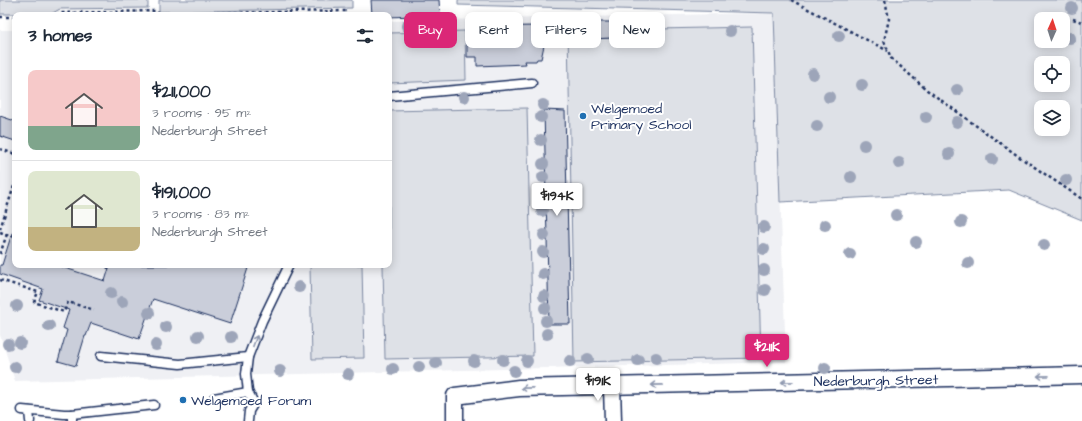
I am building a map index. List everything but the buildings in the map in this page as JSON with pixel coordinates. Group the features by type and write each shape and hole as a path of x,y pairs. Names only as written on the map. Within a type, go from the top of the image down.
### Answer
{"street":[{"name":"Nederburgh Street","path":"455,421 455,396 519,388 1082,375"},
{"path":"612,386 613,421"}],"lane":[{"path":"392,96 532,83"},
{"path":"248,421 249,411 254,404 248,392 246,374 248,357 262,321 288,268"},
{"path":"101,356 180,364 248,357"},
{"path":"214,398 248,392"},
{"path":"30,421 26,410 64,414 72,417 154,405"}],"path":[{"path":"791,0 888,51"},
{"path":"885,0 889,19 884,41 891,58 927,90 1018,156 1082,199"},
{"path":"284,12 346,11"},
{"path":"104,12 157,12"},
{"path":"0,17 12,16"},
{"path":"1073,19 1082,22"},
{"path":"0,150 12,153"},
{"path":"0,229 12,192"},
{"path":"0,232 12,236"},
{"path":"0,254 7,234"},
{"path":"0,280 38,292 34,302 57,310 64,312 68,302 94,310"}],"shaded area":[{"path":"0,0 148,0 148,8 60,9 55,12 12,12 12,14 0,14"},
{"path":"159,0 352,0 352,8 159,12"},
{"path":"458,0 1082,0 1082,220 1009,190 780,202 774,13 458,5"},
{"name":"Welgemoed Primary School","path":"774,13 786,362 15,381 0,335 0,30 12,30 12,268 392,268 392,21 404,21 404,48 457,48 457,20 465,19 465,48 523,48 523,18 531,18 531,48 601,48 601,17 609,16 609,48 665,48 665,15"},
{"path":"752,27 761,358 574,362 568,48 601,48 601,39 609,38 609,48 665,48 665,29"},
{"path":"457,31 465,31 466,80 392,83 392,33 404,33 404,48 457,48"},
{"path":"527,108 533,356 385,359 383,268 392,268 392,111"},
{"path":"310,268 362,268 364,358 312,359"}],"place":[{"name":"Welgemoed Primary School","path":"583,116"},
{"name":"Welgemoed Forum","path":"183,400"}]}
